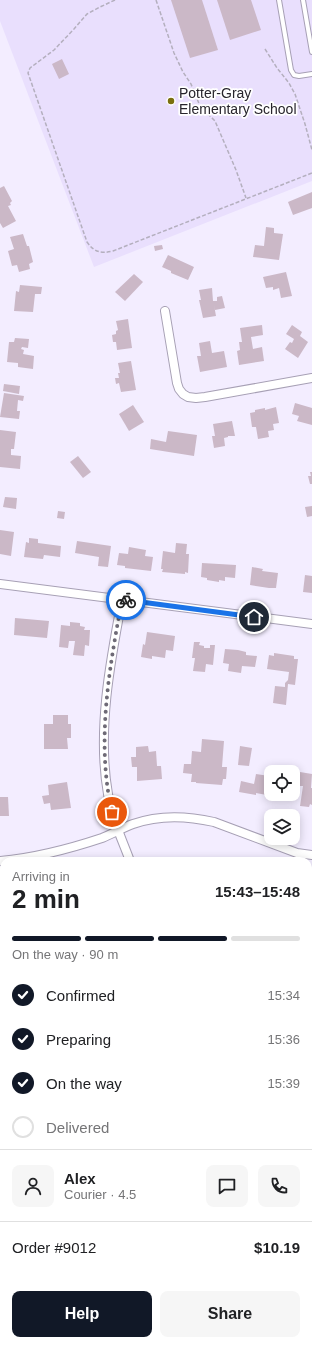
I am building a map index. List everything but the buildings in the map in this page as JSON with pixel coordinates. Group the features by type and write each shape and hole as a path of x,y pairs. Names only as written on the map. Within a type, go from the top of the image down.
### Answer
{"street":[{"path":"165,311 177,383 183,394 188,397 205,397 312,378"},
{"path":"0,584 312,624"},
{"path":"122,600 109,684 104,747 108,796 118,831 128,857"},
{"path":"28,857 58,851 103,838 132,825 154,819 178,818 202,819 227,826 297,853 312,855"}],"lane":[{"path":"279,0 291,70 294,75 299,76 312,74"},
{"path":"303,0 312,52"}],"path":[{"path":"115,0 100,6 87,14 54,50 30,68 28,73 87,242 91,247 101,253 112,251 312,173"},
{"path":"156,0 174,53 183,72 189,80 200,106 215,121 246,198"},
{"path":"265,49 295,94 312,150"}],"shaded area":[{"name":"Potter-Gray Elementary School","path":"0,0 312,0 312,181 94,267 0,21"}],"way so far":[{"path":"112,812 106,784 104,760 105,721 117,627 122,600 126,600"}],"place":[{"name":"Potter-Gray Elementary School","path":"171,101"}],"route":[{"path":"126,600 254,617"}]}
